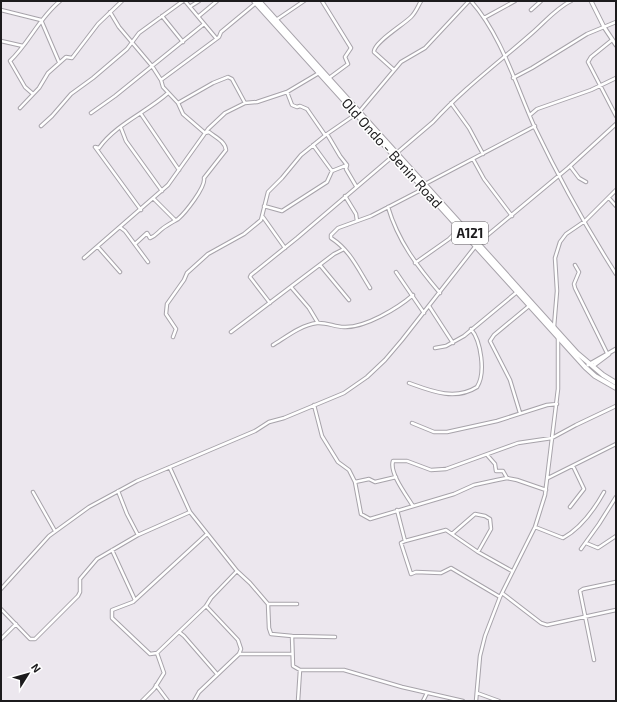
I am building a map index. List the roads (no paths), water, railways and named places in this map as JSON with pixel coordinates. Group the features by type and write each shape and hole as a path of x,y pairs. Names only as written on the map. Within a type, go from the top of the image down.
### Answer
{"main road":[{"name":"Old Ondo - Benin Road","path":"256,2 329,78 357,113"},
{"name":"Old Ondo - Benin Road","path":"277,23 323,78 554,327 586,368 616,388"},
{"name":"Old Ondo - Benin Road","path":"424,186 460,228 478,245 530,306 591,365 616,383"}],"street":[{"path":"33,94 25,87 10,61 23,46 41,20 60,1"},
{"path":"20,108 39,88 48,73 59,62 66,58 72,58 110,12 122,1"},
{"path":"41,126 71,94 106,68 127,49 131,42 140,33 184,1 199,16 216,38"},
{"path":"190,6 198,1"},
{"path":"199,16 217,1"},
{"path":"277,23 304,1"},
{"path":"322,1 351,48 350,52 345,57 348,64 329,78"},
{"path":"394,70 374,52 374,48 380,41 389,36 413,15 421,1"},
{"path":"173,337 176,329 166,314 167,304 184,280 187,273 208,254 236,239 257,224 263,216 268,192 301,155 326,134 357,113 401,62 425,48 470,1 484,18 504,56 535,126 560,175 616,274"},
{"path":"484,18 515,1"},
{"path":"531,10 541,1"},
{"path":"270,304 250,276 433,122 450,102 557,11 571,1"},
{"path":"591,1 604,27 616,45"},
{"path":"161,80 216,38 256,2"},
{"path":"1,10 41,20"},
{"path":"110,12 119,27 152,66 161,80 163,87 178,103 185,116 205,134"},
{"path":"162,16 182,42"},
{"path":"41,20 59,62"},
{"path":"513,78 532,68 568,44 616,22"},
{"path":"91,113 204,24"},
{"path":"612,40 589,59 588,62 602,85 616,116"},
{"path":"1,41 23,46"},
{"path":"84,258 121,228 162,191 205,134 225,113 245,103 257,102 287,92 319,73"},
{"path":"178,103 213,83 228,77 232,79 245,103"},
{"path":"530,115 537,109 602,85 616,78"},
{"path":"141,210 95,150 95,147 98,148 121,128 168,92"},
{"path":"287,92 292,105 294,107 300,106 304,108 326,134 347,165 346,169 356,186"},
{"path":"450,102 469,128 483,154"},
{"path":"143,112 141,114 142,117 179,170"},
{"path":"1,588 55,531 89,507 137,481 255,431 269,422 284,418 352,388 385,360 478,245 560,175 616,124"},
{"path":"370,288 354,260 340,244 331,238 331,235 338,228 357,222 388,207 472,159 535,126"},
{"path":"121,128 120,130 126,142 162,191"},
{"path":"135,244 147,233 150,238 152,238 179,218 201,192 205,181 204,178 226,150 225,145 220,140 209,132 205,134"},
{"path":"313,145 332,171"},
{"path":"472,159 484,180 512,216"},
{"path":"264,206 282,212 327,182 332,171 347,165"},
{"path":"570,166 579,178 586,182"},
{"path":"554,327 557,291 555,258 557,251 566,234 585,221 616,190"},
{"path":"345,196 356,214 357,222"},
{"path":"609,198 616,206"},
{"path":"154,199 175,220"},
{"path":"388,207 398,233 415,263 440,292"},
{"path":"263,216 285,248"},
{"path":"121,228 148,262"},
{"path":"415,263 443,243 460,228"},
{"path":"98,247 120,272"},
{"path":"231,332 270,304 320,264 344,249"},
{"path":"320,264 349,300"},
{"path":"575,265 579,272 574,284 575,288 607,353"},
{"path":"396,272 424,313"},
{"path":"291,287 309,308 318,323"},
{"path":"435,348 453,343 464,336 517,292"},
{"path":"273,345 301,329 318,323 345,327 359,325 388,313 413,295"},
{"path":"429,306 453,343"},
{"path":"520,414 510,380 490,341 494,335 530,306"},
{"path":"409,383 433,391 453,394 465,392 477,387 480,373 481,350 477,338 471,329"},
{"path":"476,701 482,645 500,597 535,527 543,504 548,478 557,404 558,334"},
{"path":"586,368 616,349"},
{"path":"591,365 607,353 611,352"},
{"path":"412,423 427,430 448,432 520,414 547,405 557,404"},
{"path":"314,405 322,436 338,462 349,470 355,482 361,512 366,518 370,519 454,494 474,485 507,478 546,490"},
{"path":"413,506 396,477 392,463 395,460 407,461 431,470 446,470 487,456 518,443 552,438 616,406"},
{"path":"548,478 616,444"},
{"path":"487,456 493,462 496,471 503,471 507,478"},
{"path":"570,507 584,489 573,466"},
{"path":"170,468 190,512 237,571 250,583 268,604 268,628 271,634 335,637"},
{"path":"355,482 369,479 374,482 396,477"},
{"path":"118,491 127,514 138,535"},
{"path":"33,492 55,531"},
{"path":"535,527 563,538 573,533 596,506 604,492"},
{"path":"581,549 616,497"},
{"path":"397,510 406,541"},
{"path":"1,609 30,639 39,637 78,596 80,592 79,581 95,561 138,535 190,512"},
{"path":"452,534 475,514 485,516 490,520 491,530 478,552"},
{"path":"500,597 451,568 441,572 416,572 411,574 401,544 406,541 444,530 478,552 512,571"},
{"path":"207,534 135,600 115,608 111,615 116,622 146,650 154,654 157,653 206,606 211,598 237,571"},
{"path":"586,543 598,548 616,536"},
{"path":"112,550 135,600"},
{"path":"594,660 581,589 616,582"},
{"path":"502,593 544,625 616,610"},
{"path":"268,604 297,604"},
{"path":"194,701 199,692 239,654 241,649 240,643 206,606"},
{"path":"1,639 16,624"},
{"path":"179,632 217,674"},
{"path":"292,636 292,665 300,670 344,670 402,687 463,701"},
{"path":"142,701 156,685 164,672 157,653"},
{"path":"239,654 292,654"},
{"path":"298,701 300,670"},
{"path":"156,685 168,701"},
{"path":"423,701 427,692"},
{"path":"477,693 499,701"}]}
